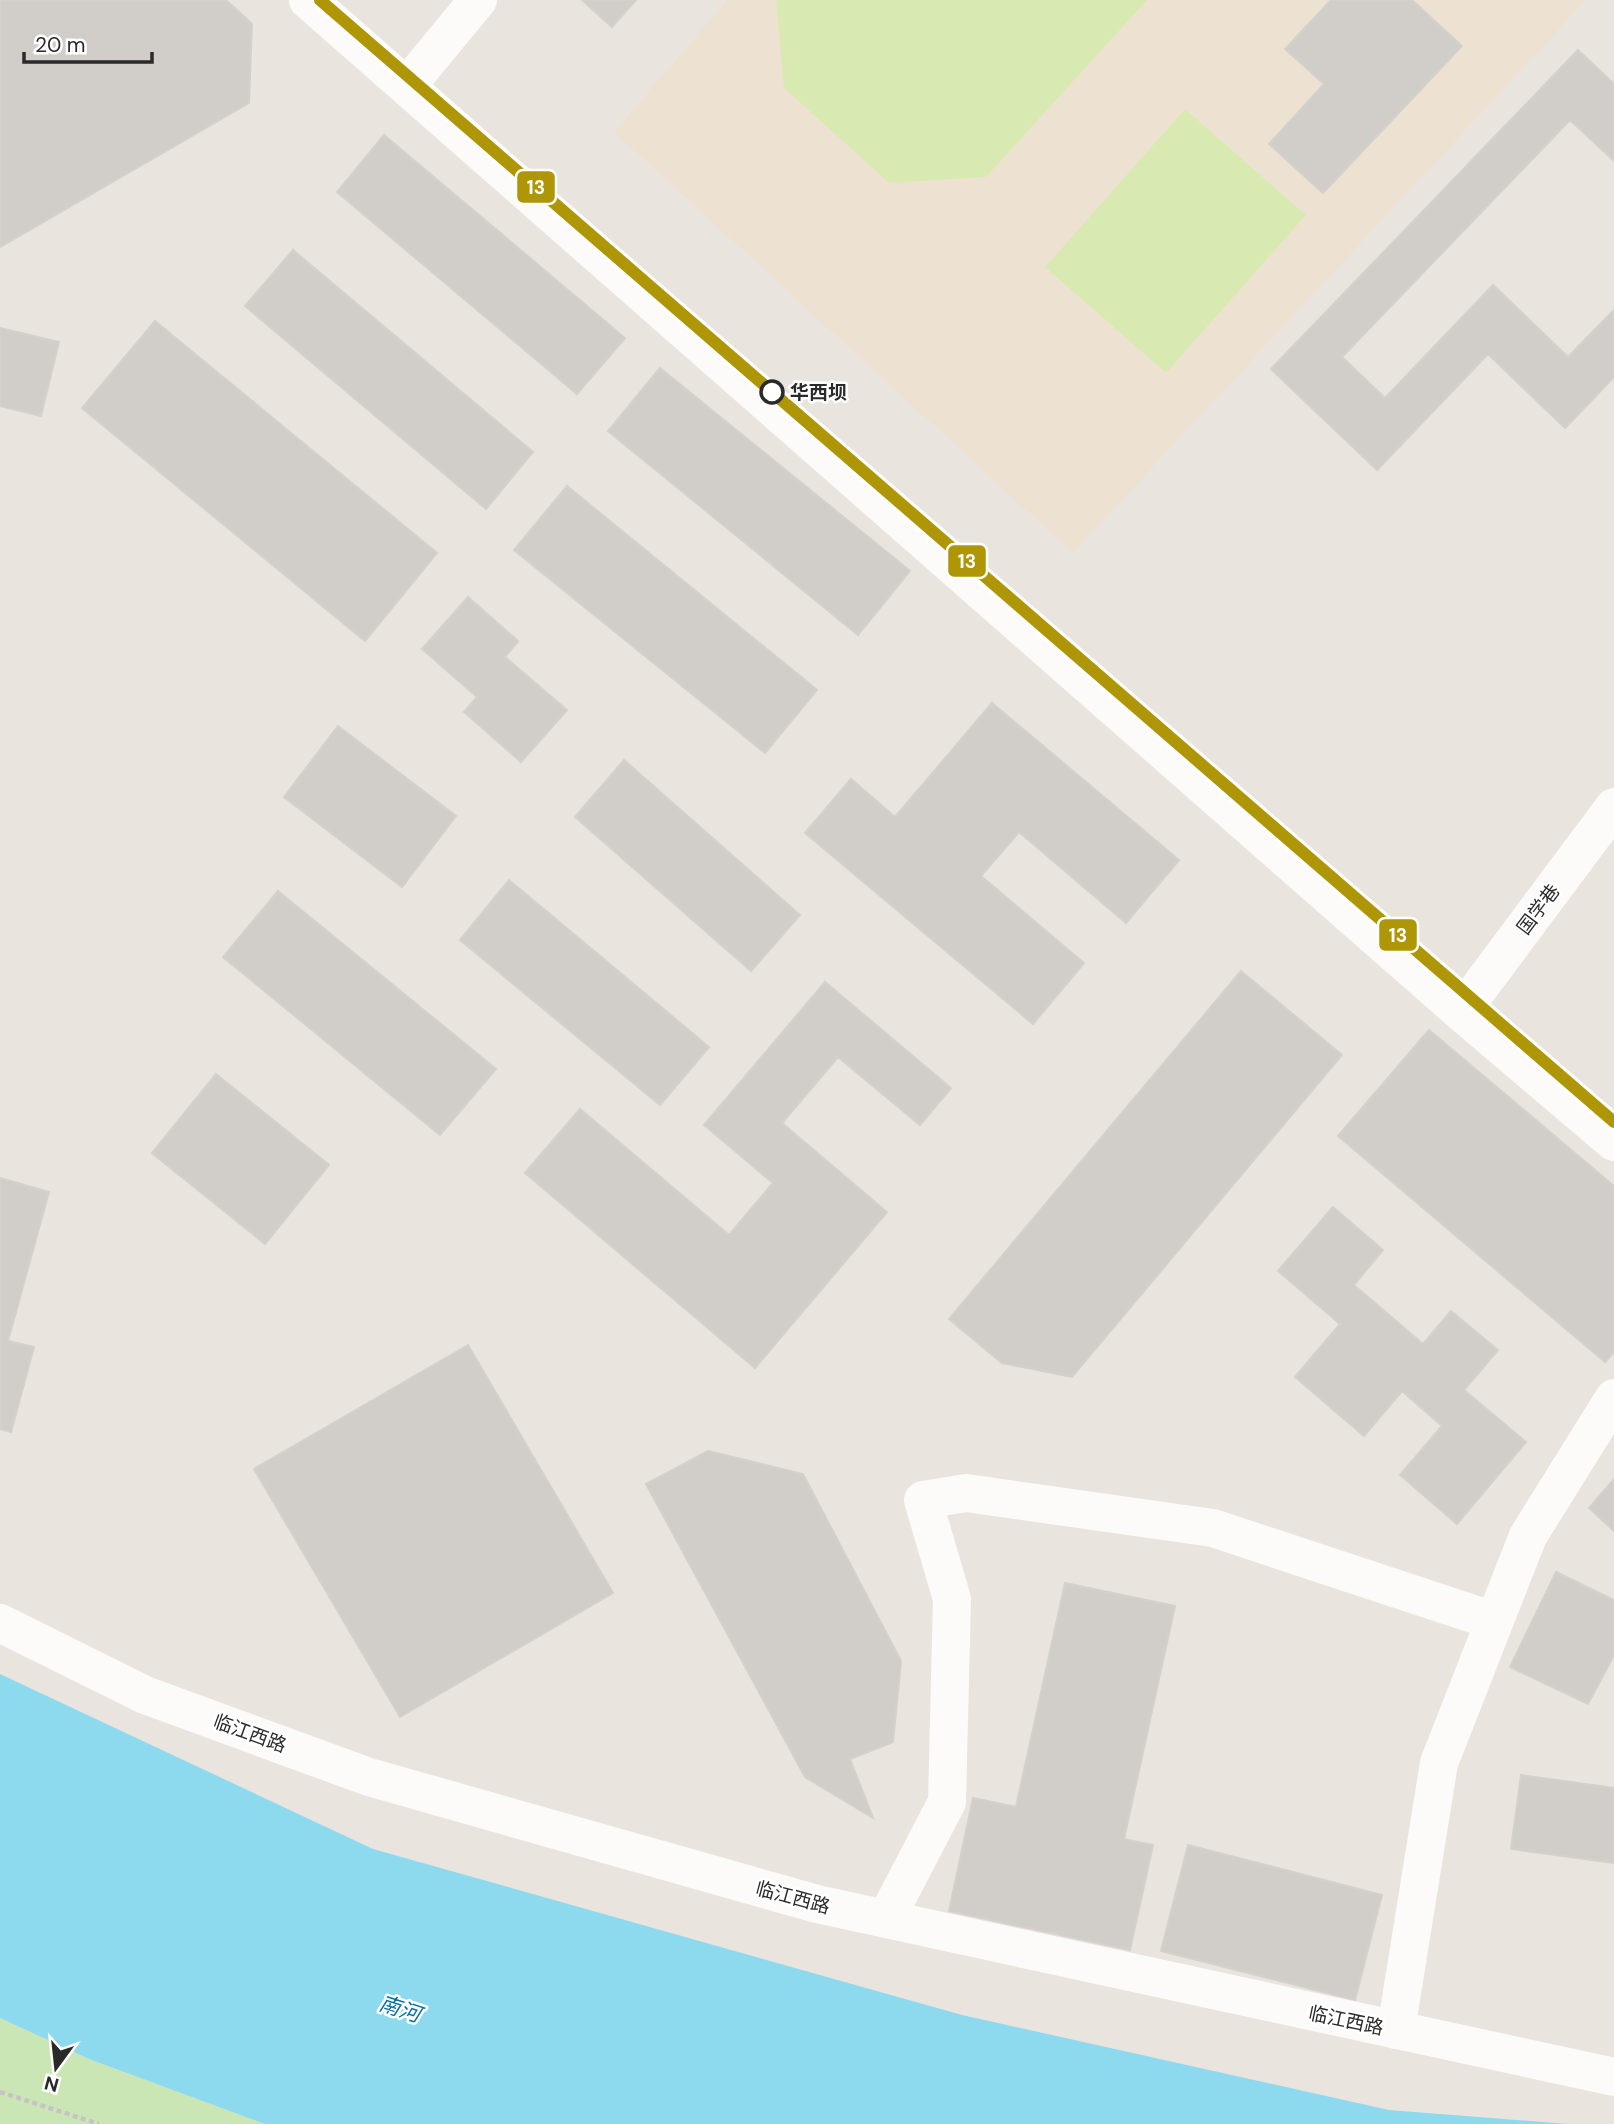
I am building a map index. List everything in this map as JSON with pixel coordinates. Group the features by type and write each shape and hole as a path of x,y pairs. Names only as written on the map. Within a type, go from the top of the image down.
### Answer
{"street":[{"path":"308,0 1461,1012 1614,1142"},
{"path":"407,86 478,0"},
{"name":"国学巷","path":"1461,1012 1614,807"},
{"path":"1395,2030 1439,1763 1528,1536 1614,1398"},
{"path":"886,1919 947,1802 952,1599 923,1500 966,1493 1213,1528 1494,1621"},
{"name":"临江西路","path":"0,1623 145,1695 369,1777 817,1904 1614,2077"}],"path":[{"path":"0,2092 99,2124"}],"shaded area":[{"path":"727,0 1586,0 1073,553 614,132"}],"green space":[{"path":"776,0 1147,0 986,177 889,183 784,88"},
{"path":"1185,109 1306,215 1166,373 1045,267"},
{"path":"0,2018 89,2059 265,2124 0,2124"}],"water":[{"name":"南河","path":"0,1674 373,1849 962,2015 1389,2110 1568,2124 265,2124 89,2059 0,2018"}],"building":[{"path":"0,0 226,0 252,24 249,103 0,247"},
{"path":"582,0 636,0 612,27"},
{"path":"1331,0 1412,0 1462,46 1323,193 1269,144 1324,84 1285,49"},
{"path":"1578,50 1614,84 1614,161 1570,120 1342,357 1385,398 1493,285 1568,357 1614,310 1614,377 1565,428 1488,354 1377,470 1271,369"},
{"path":"384,135 625,338 577,394 337,192"},
{"path":"293,250 533,452 486,509 245,306"},
{"path":"155,321 437,553 365,641 82,408"},
{"path":"0,328 59,342 41,416 0,406"},
{"path":"660,368 910,571 858,635 608,431"},
{"path":"567,486 817,690 765,753 514,550"},
{"path":"468,597 518,641 505,657 567,710 521,762 464,712 477,697 422,649"},
{"path":"992,703 1179,860 1126,923 1019,832 981,876 1084,963 1033,1024 805,833 851,779 895,817"},
{"path":"338,726 456,816 402,887 284,797"},
{"path":"624,760 800,915 751,971 575,817"},
{"path":"509,880 709,1047 660,1105 460,940"},
{"path":"278,891 496,1069 440,1135 223,957"},
{"path":"1241,971 1342,1055 1072,1377 1002,1363 949,1319"},
{"path":"825,982 951,1088 920,1125 838,1057 782,1123 887,1212 755,1368 525,1173 580,1109 729,1235 773,1183 704,1125"},
{"path":"1429,1030 1614,1186 1614,1352 1605,1362 1338,1136"},
{"path":"216,1074 329,1165 265,1244 152,1153"},
{"path":"0,1178 49,1192 8,1341 34,1347 11,1432 0,1429"},
{"path":"1333,1207 1383,1250 1354,1285 1423,1344 1451,1311 1498,1350 1464,1390 1526,1442 1457,1524 1400,1475 1442,1426 1402,1391 1364,1436 1295,1377 1340,1324 1278,1271"},
{"path":"468,1345 613,1593 400,1717 254,1469"},
{"path":"708,1451 803,1474 901,1661 893,1742 850,1759 873,1818 805,1777 646,1484"},
{"path":"1614,1479 1614,1531 1589,1508"},
{"path":"1556,1572 1614,1600 1614,1655 1588,1704 1510,1667"},
{"path":"1065,1583 1175,1606 1124,1839 1153,1845 1130,1950 949,1911 973,1798 1016,1807"},
{"path":"1521,1775 1614,1788 1614,1863 1511,1849"},
{"path":"1188,1845 1382,1895 1355,2000 1161,1951"}],"transit line":[{"name":"13","path":"320,0 1614,1122"}],"place":[{"name":"华西坝","path":"772,392"}]}
